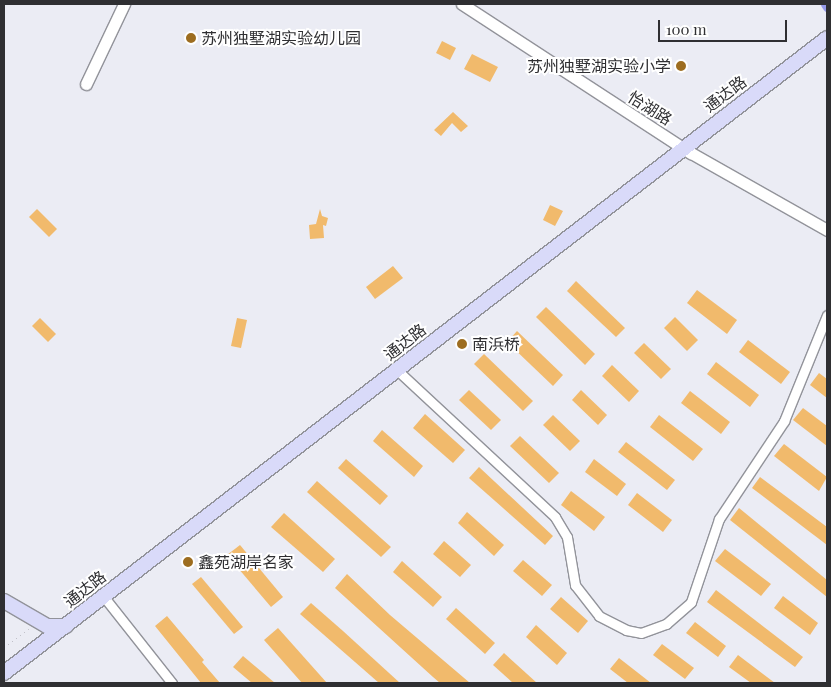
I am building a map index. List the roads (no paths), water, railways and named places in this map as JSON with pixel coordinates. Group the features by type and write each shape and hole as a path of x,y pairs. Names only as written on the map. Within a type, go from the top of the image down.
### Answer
{"main road":[{"name":"通达路","path":"6,683 106,600 687,150 827,38"},
{"name":"通达路","path":"687,150 827,49"},
{"name":"通达路","path":"4,673 66,626 106,600"},
{"path":"4,601 52,627 66,626"}],"street":[{"path":"86,84 124,4"},
{"name":"怡湖路","path":"462,4 687,150 827,230"},
{"path":"400,373 556,517 567,537 575,585 594,610 626,630 641,634 666,624 691,602 719,519 784,421 806,361 827,315"},
{"path":"106,600 172,683"}],"place":[{"name":"苏州独墅湖实验幼儿园","path":"191,38"},
{"name":"苏州独墅湖实验小学","path":"681,66"},
{"name":"南浜桥","path":"462,344"},
{"name":"鑫苑湖岸名家","path":"188,562"}]}
